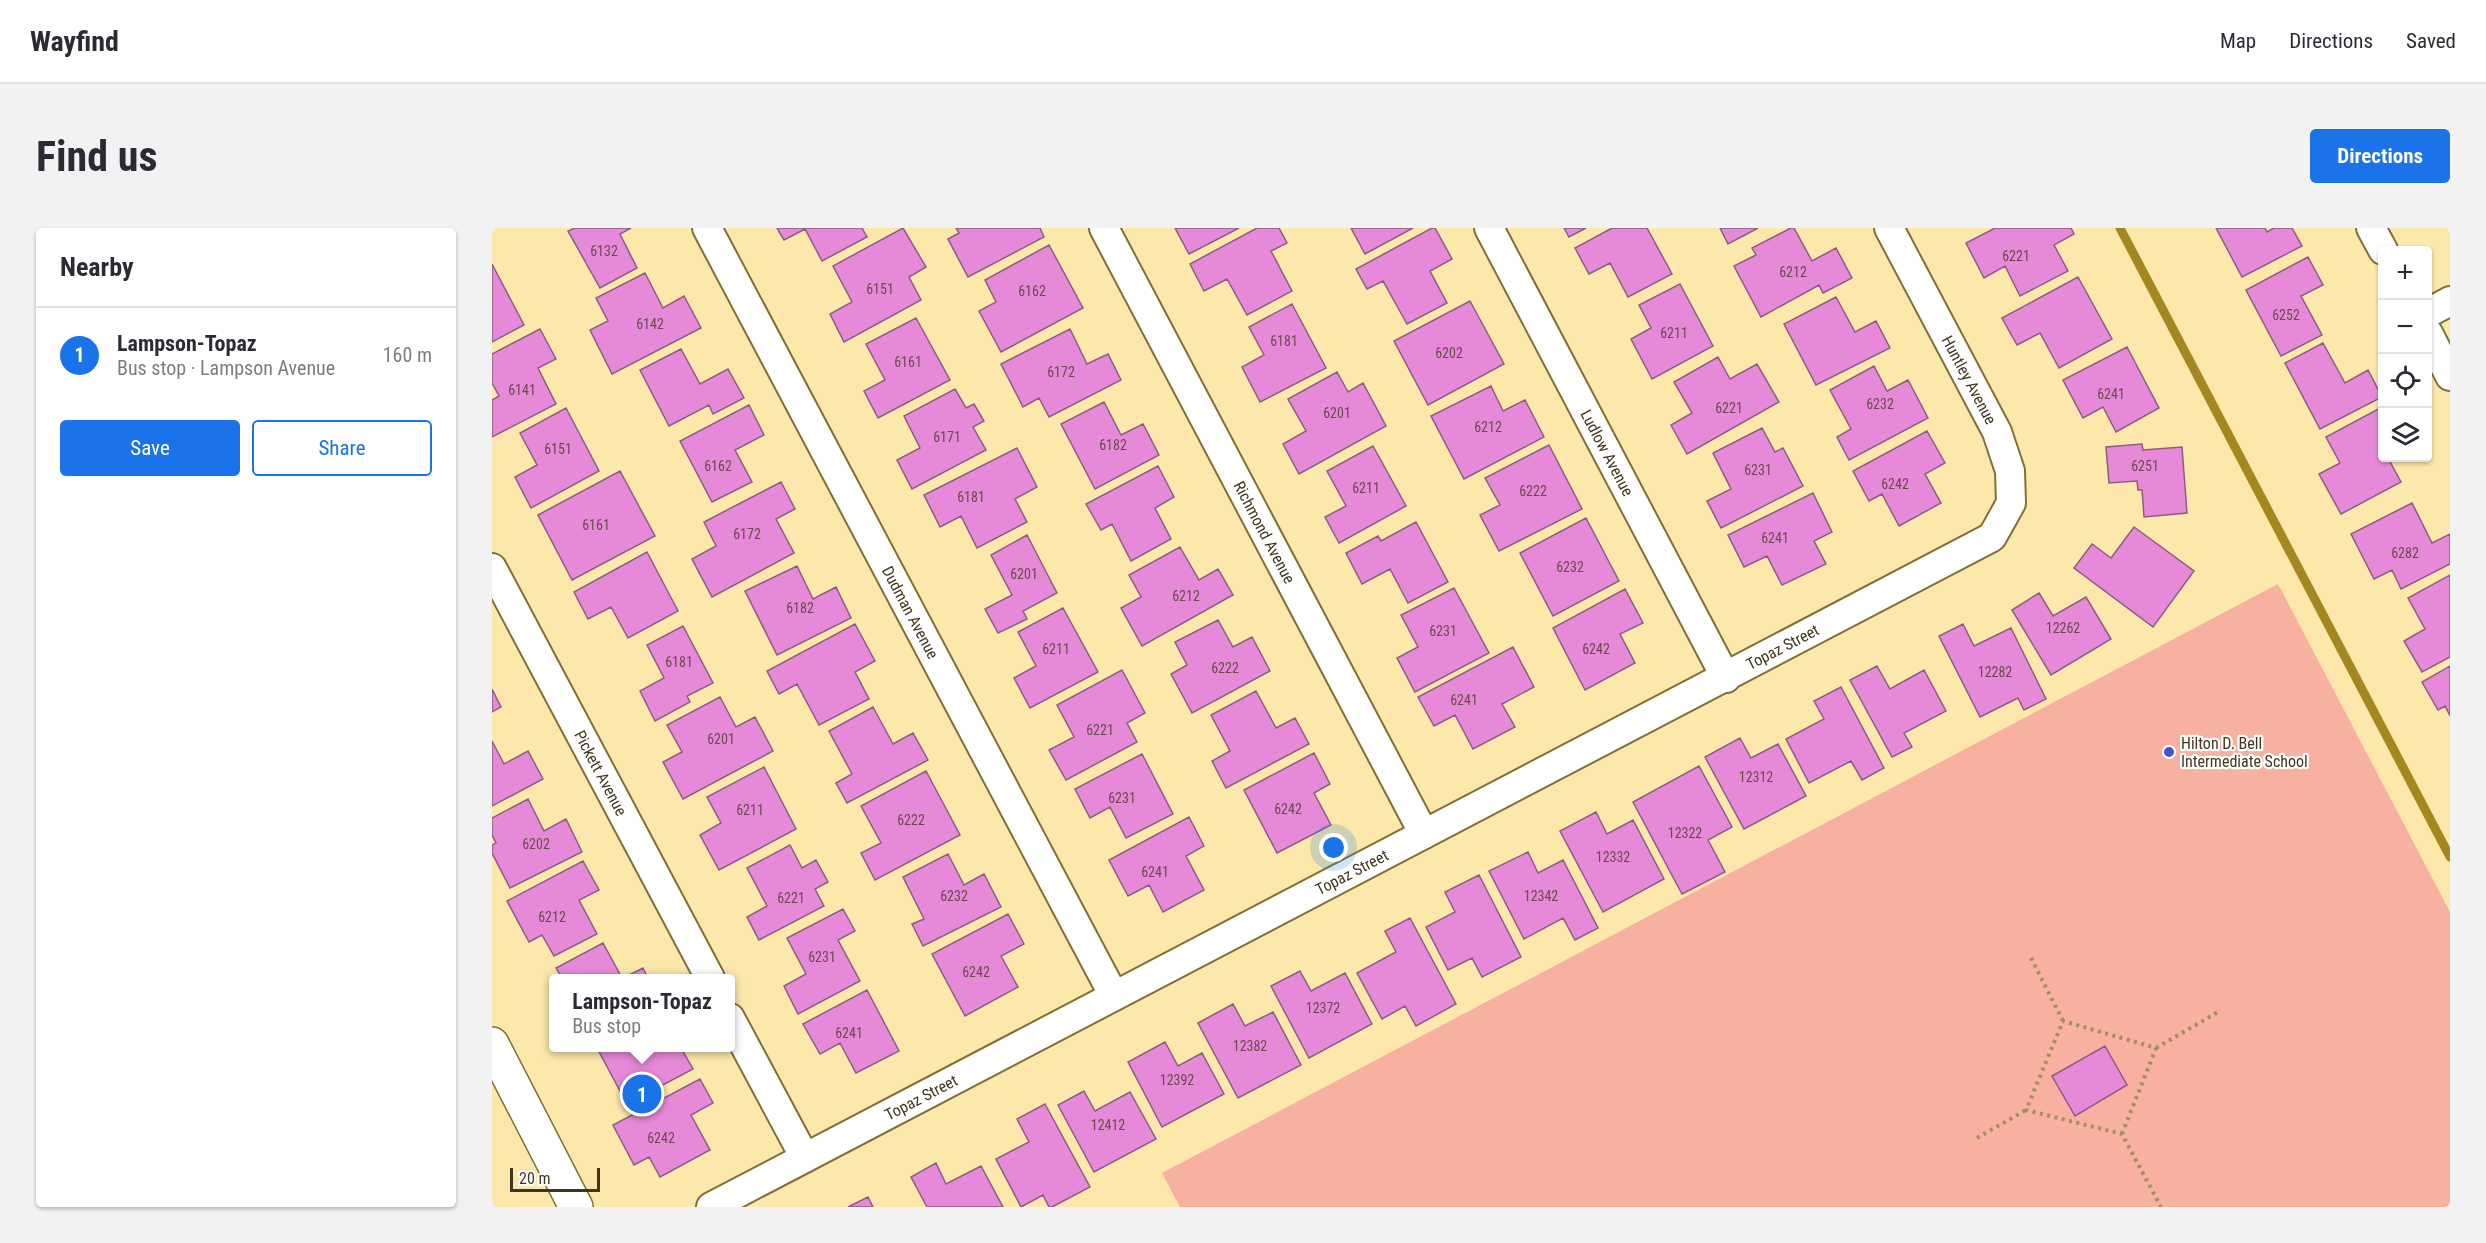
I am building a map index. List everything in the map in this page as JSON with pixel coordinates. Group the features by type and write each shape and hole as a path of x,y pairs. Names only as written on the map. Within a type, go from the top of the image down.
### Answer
{"main road":[{"path":"492,1044 576,1207"}],"street":[{"name":"Dudman Avenue","path":"707,228 1114,996"},
{"name":"Richmond Avenue","path":"1104,228 1424,834"},
{"name":"Ludlow Avenue","path":"1489,228 1726,678"},
{"name":"Huntley Avenue","path":"1889,228 1997,432 2010,471 2011,503 1992,537"},
{"path":"2371,228 2381,246"},
{"path":"2432,310 2450,301"},
{"path":"2432,342 2450,376"},
{"name":"Topaz Street","path":"711,1207 1992,537"},
{"name":"Pickett Avenue","path":"492,568 708,974"},
{"path":"735,1027 805,1158"}],"path":[{"path":"2031,958 2064,1021 2156,1048"},
{"path":"2122,1134 2156,1048 2218,1012"},
{"path":"1977,1138 2026,1110 2064,1021"},
{"path":"2026,1110 2122,1134 2161,1207"}],"shaded area":[{"name":"Hilton D. Bell Intermediate School","path":"2278,584 2450,912 2450,1207 1180,1207 1162,1173"}],"building":[{"path":"575,228 631,228 620,234 637,268 600,288 568,231"},
{"path":"777,228 862,228 867,237 822,261 805,229 784,240"},
{"path":"903,228 926,267 909,277 921,300 844,342 830,314 852,302 833,266"},
{"path":"956,228 1040,228 1044,237 968,277 948,239 959,233"},
{"path":"1175,228 1239,228 1189,254"},
{"path":"1257,228 1279,228 1287,243 1271,251 1292,291 1247,315 1227,279 1204,291 1190,264"},
{"path":"1351,228 1413,228 1365,254"},
{"path":"1435,228 1452,259 1430,271 1447,303 1407,324 1383,281 1367,289 1356,269"},
{"path":"1564,228 1586,228 1569,237"},
{"path":"1612,228 1647,228 1672,274 1628,297 1610,263 1589,274 1575,248"},
{"path":"1720,228 1758,228 1728,244"},
{"path":"1794,228 1812,261 1836,248 1852,278 1823,293 1819,285 1761,317 1734,266 1756,255 1752,248"},
{"path":"1995,228 2071,228 2074,234 2054,245 2068,271 2020,296 2005,266 1984,278 1966,243"},
{"path":"2216,228 2265,228 2267,232 2274,228 2292,228 2302,246 2242,277"},
{"path":"1049,245 1083,308 1001,352 979,311 996,302 985,280"},
{"path":"2308,257 2323,285 2301,296 2322,335 2281,356 2246,290"},
{"path":"492,264 524,325 492,342"},
{"path":"645,273 663,308 684,296 701,328 612,374 590,330 608,321 596,298"},
{"path":"2078,277 2112,339 2059,368 2040,333 2017,345 2002,318"},
{"path":"1680,284 1713,346 1652,379 1631,339 1651,328 1639,305"},
{"path":"1836,297 1855,332 1876,321 1890,348 1816,385 1784,324"},
{"path":"1470,301 1504,364 1428,405 1394,341"},
{"path":"1292,304 1326,368 1260,402 1242,367 1264,355 1249,327"},
{"path":"916,318 950,380 878,418 864,391 885,380 866,344"},
{"path":"540,329 556,359 538,368 556,404 492,437 492,400 499,396 492,383 492,354"},
{"path":"1070,329 1087,364 1108,354 1121,380 1049,417 1039,398 1023,407 1001,364"},
{"path":"2323,343 2345,383 2368,370 2378,389 2378,399 2320,429 2285,363"},
{"path":"2127,347 2159,408 2116,432 2103,407 2083,418 2063,380"},
{"path":"681,349 700,384 728,369 744,398 713,414 709,405 669,426 640,370"},
{"path":"1718,357 1730,379 1757,364 1779,402 1687,454 1671,425 1692,413 1674,382"},
{"path":"1874,366 1887,391 1908,380 1928,418 1849,460 1837,437 1851,429 1830,390"},
{"path":"1337,372 1348,392 1363,383 1386,426 1299,474 1283,444 1306,431 1288,399"},
{"path":"1491,386 1503,411 1525,400 1544,437 1464,479 1431,416"},
{"path":"955,389 966,408 974,404 984,421 973,427 986,450 912,489 897,460 920,448 904,416"},
{"path":"1104,402 1121,435 1143,424 1159,455 1095,489 1061,424"},
{"path":"749,405 764,435 735,450 752,482 712,502 680,441"},
{"path":"566,408 599,471 531,508 515,477 537,465 520,433"},
{"path":"2378,409 2378,462 2390,462 2401,482 2341,514 2319,474 2340,463 2326,437"},
{"path":"1762,428 1775,452 1783,448 1803,486 1721,528 1707,501 1731,489 1713,453"},
{"path":"1927,431 1945,463 1925,474 1941,503 1899,526 1882,494 1869,501 1853,471"},
{"path":"2142,444 2143,450 2182,447 2187,513 2144,517 2142,490 2138,490 2137,481 2109,483 2106,447"},
{"path":"1549,445 1582,509 1499,551 1480,515 1500,505 1485,478"},
{"path":"1373,446 1406,506 1339,543 1325,517 1346,506 1327,471"},
{"path":"1017,448 1037,487 1015,499 1027,522 977,548 961,516 940,527 924,495"},
{"path":"1158,466 1174,497 1155,508 1171,539 1131,561 1112,524 1101,530 1086,504"},
{"path":"620,471 655,536 572,580 538,515"},
{"path":"781,482 795,509 776,519 794,553 712,597 692,559 716,546 704,522"},
{"path":"1813,493 1832,532 1814,541 1826,564 1782,585 1767,556 1744,567 1728,535"},
{"path":"2412,503 2432,543 2450,534 2450,564 2401,589 2392,570 2374,579 2351,534"},
{"path":"1586,518 1619,581 1553,616 1520,553"},
{"path":"1416,522 1448,582 1408,603 1390,569 1362,584 1346,553 1378,536 1381,541"},
{"path":"2134,527 2194,571 2153,627 2074,568 2092,544 2111,558"},
{"path":"1027,535 1057,593 1023,611 1027,619 998,633 985,609 1012,595 991,555"},
{"path":"1180,547 1199,580 1218,569 1233,595 1142,646 1121,608 1141,597 1129,575"},
{"path":"647,552 678,611 628,638 611,607 588,619 574,592"},
{"path":"797,566 813,599 836,587 851,618 777,655 745,591"},
{"path":"2450,575 2450,657 2422,672 2404,641 2425,629 2408,598"},
{"path":"1454,588 1489,653 1415,692 1397,658 1418,647 1401,615"},
{"path":"1625,589 1643,623 1620,634 1635,663 1585,690 1553,628"},
{"path":"2039,593 2053,616 2086,597 2111,639 2051,675 2012,610"},
{"path":"1063,608 1098,672 1030,708 1014,678 1036,666 1018,632"},
{"path":"1218,620 1233,647 1252,637 1270,671 1192,713 1171,674 1187,665 1175,642"},
{"path":"855,624 875,661 855,672 869,699 819,725 797,684 779,694 767,671"},
{"path":"1963,624 1974,646 2011,628 2046,699 2024,710 2018,698 1980,717 1939,636"},
{"path":"683,626 713,683 687,696 690,702 655,721 640,691 664,678 647,645"},
{"path":"1513,647 1534,687 1502,704 1515,727 1473,749 1455,715 1434,726 1418,697"},
{"path":"1877,666 1890,689 1924,670 1946,711 1904,733 1912,747 1892,757 1850,680"},
{"path":"2450,666 2450,716 2445,706 2438,710 2422,682"},
{"path":"1122,670 1145,713 1127,723 1137,742 1066,780 1049,750 1074,737 1057,705"},
{"path":"1841,687 1884,768 1862,780 1851,761 1809,783 1786,739 1824,719 1814,701"},
{"path":"492,689 501,707 492,712"},
{"path":"1256,691 1276,728 1295,718 1309,744 1226,788 1212,761 1230,751 1211,715"},
{"path":"720,697 736,727 755,717 773,751 683,799 663,762 682,752 667,725"},
{"path":"873,707 893,744 913,733 928,760 847,803 836,783 852,774 829,731"},
{"path":"1740,738 1751,758 1778,744 1806,796 1744,829 1705,757"},
{"path":"492,741 504,764 528,751 543,779 492,806"},
{"path":"1314,753 1330,784 1314,793 1331,825 1277,853 1244,790"},
{"path":"1142,754 1173,814 1126,838 1110,807 1090,818 1075,789"},
{"path":"1699,766 1732,827 1708,840 1725,872 1682,894 1633,802"},
{"path":"764,767 796,829 719,870 700,835 721,823 707,797"},
{"path":"926,771 960,835 875,880 861,853 881,843 861,806"},
{"path":"528,799 544,831 566,819 582,852 510,888 492,853 492,845 496,843 492,835 492,818"},
{"path":"1596,812 1607,834 1633,820 1664,879 1603,912 1560,831"},
{"path":"1189,817 1204,846 1186,856 1204,890 1163,912 1149,885 1128,896 1109,860"},
{"path":"790,845 802,868 816,860 828,882 815,889 824,906 759,940 747,917 767,906 747,868"},
{"path":"1528,852 1538,873 1563,860 1598,928 1575,940 1563,918 1524,939 1489,871"},
{"path":"948,854 964,885 984,874 1001,907 923,946 912,924 924,919 903,877"},
{"path":"583,861 599,890 579,900 597,934 554,956 542,935 529,942 507,901"},
{"path":"1479,875 1521,957 1482,977 1472,958 1448,970 1426,927 1455,912 1445,892"},
{"path":"843,909 855,931 838,940 860,981 798,1014 784,986 806,974 787,938"},
{"path":"1008,914 1024,944 1001,956 1018,987 965,1016 932,954"},
{"path":"1410,918 1456,1004 1416,1026 1405,1006 1382,1019 1357,973 1396,952 1385,931"},
{"path":"603,943 620,974 560,974 556,968"},
{"path":"643,968 646,974 631,974"},
{"path":"1300,971 1311,991 1345,973 1372,1024 1309,1058 1271,986"},
{"path":"867,990 899,1051 856,1073 840,1043 820,1054 803,1024"},
{"path":"1233,1004 1245,1026 1273,1012 1301,1065 1238,1098 1198,1023"},
{"path":"1165,1042 1178,1066 1202,1053 1224,1094 1162,1127 1128,1062"},
{"path":"2105,1046 2127,1085 2075,1116 2052,1076"},
{"path":"599,1052 683,1052 693,1069 627,1104"},
{"path":"700,1079 713,1103 691,1115 710,1150 660,1177 649,1157 634,1165 613,1125"},
{"path":"1084,1091 1095,1111 1130,1092 1156,1139 1094,1172 1058,1105"},
{"path":"1045,1104 1090,1187 1052,1207 1049,1207 1043,1195 1021,1207 996,1159 1029,1142 1017,1119"},
{"path":"936,1163 946,1184 981,1166 1003,1207 927,1207 911,1177"},
{"path":"868,1197 873,1207 848,1207"}],"waterway":[{"path":"2120,228 2450,857"}],"place":[{"name":"Hilton D. Bell Intermediate School","path":"2169,752"},
{"name":"Lampson-Topaz","path":"642,1094"}]}
